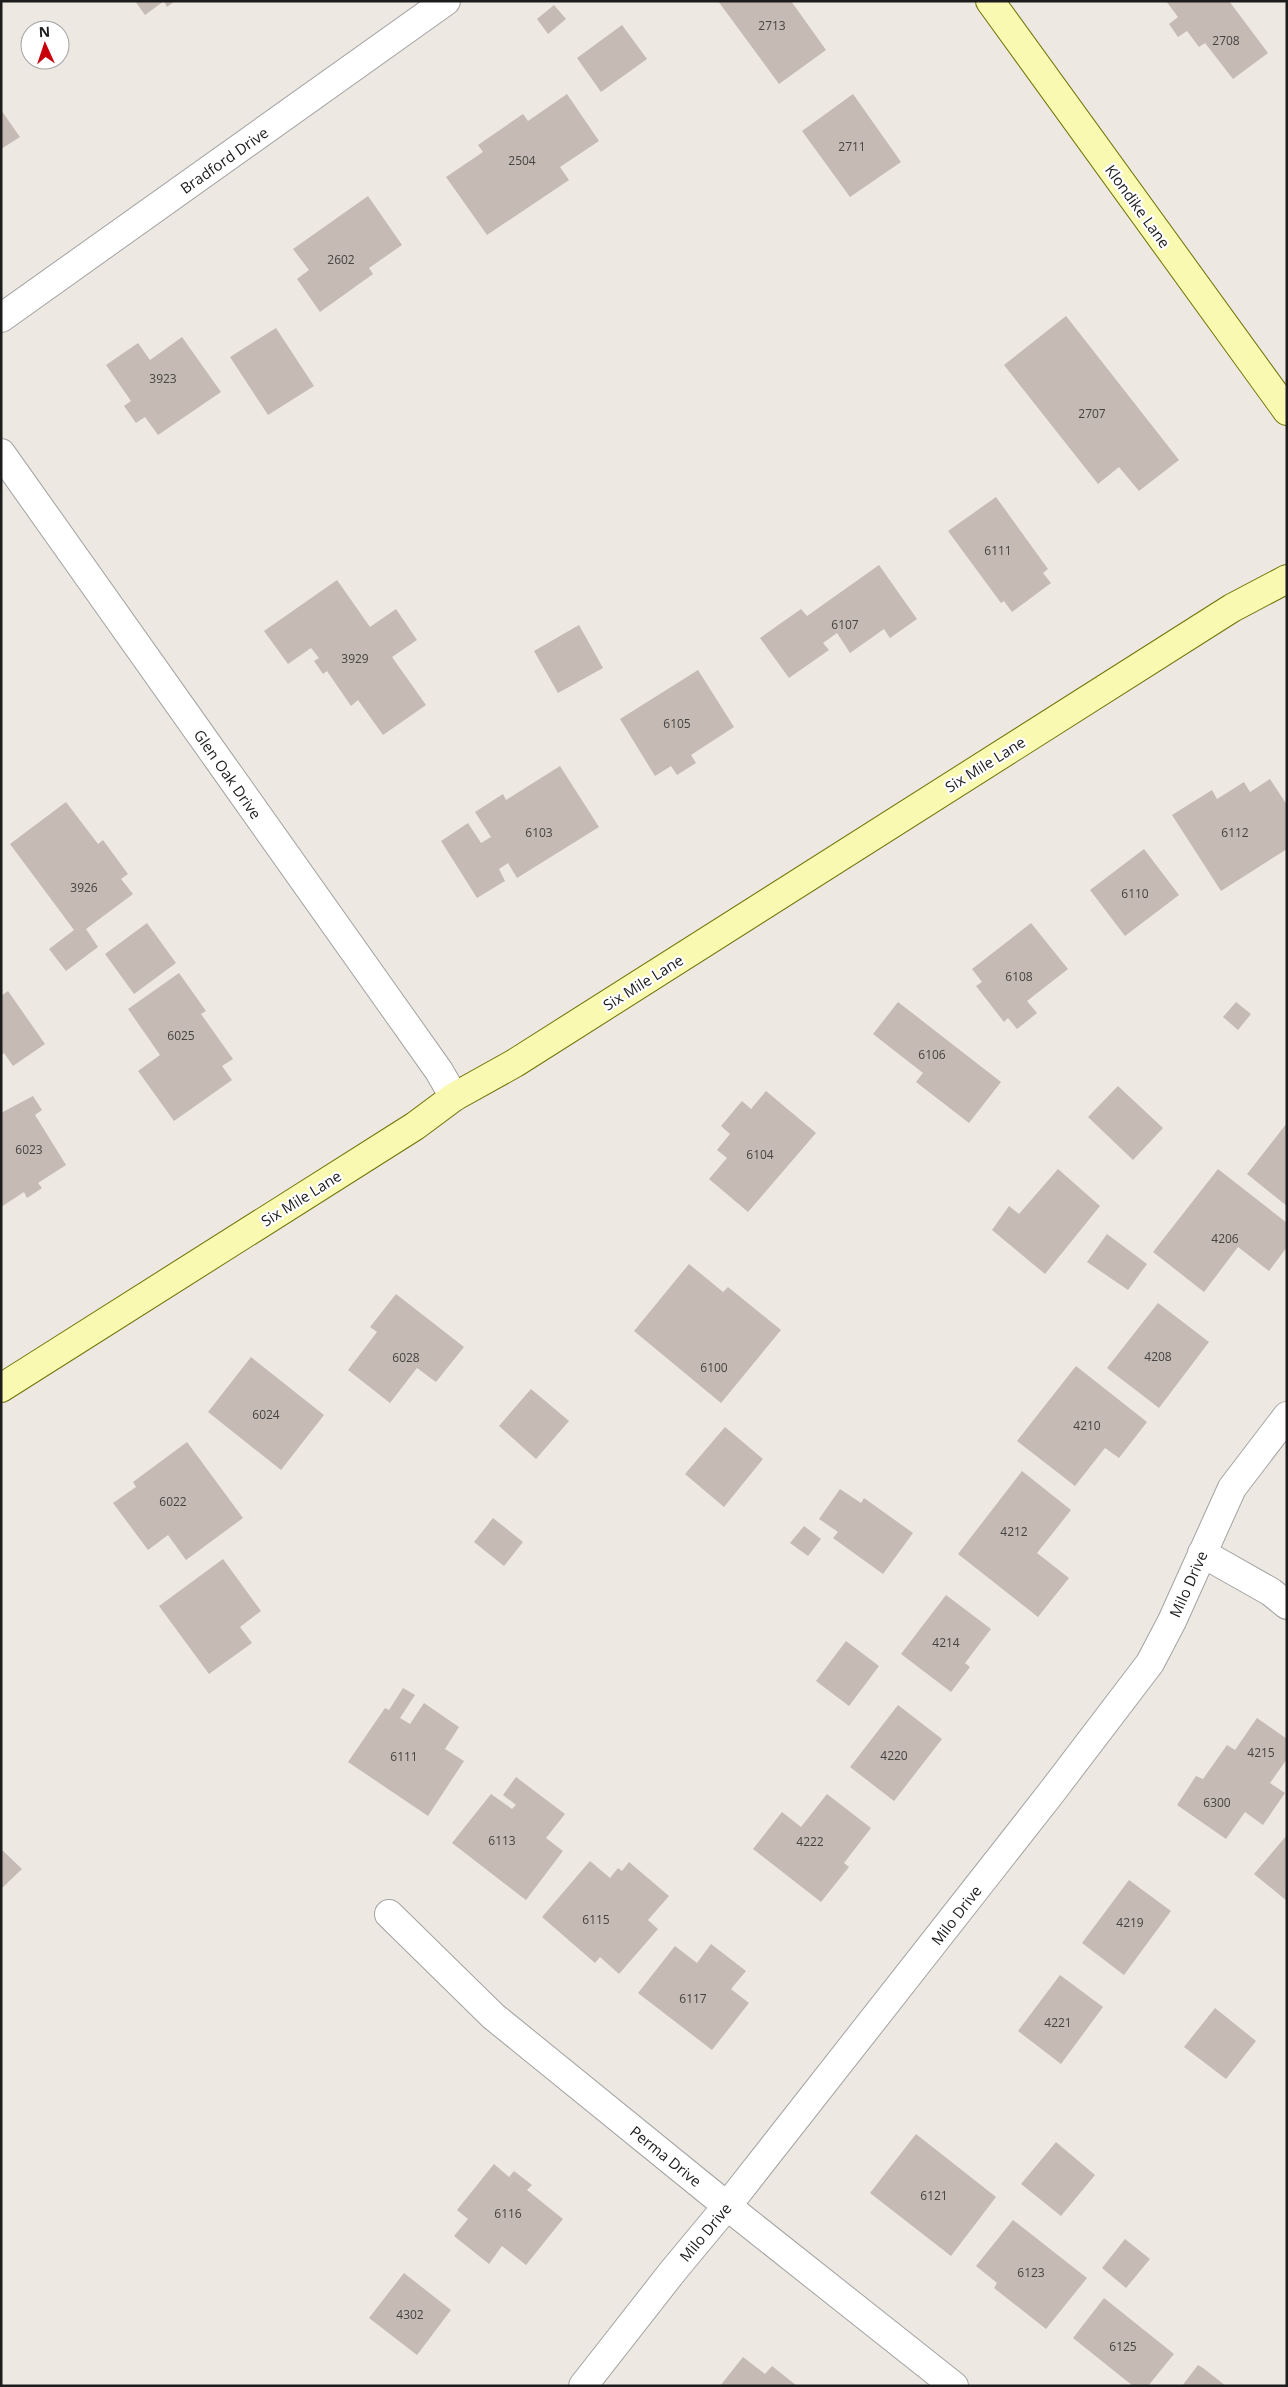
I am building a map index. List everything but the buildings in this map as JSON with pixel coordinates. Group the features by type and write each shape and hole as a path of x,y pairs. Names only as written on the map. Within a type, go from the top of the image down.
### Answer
{"street":[{"name":"Bradford Drive","path":"1,318 446,1"},
{"name":"Klondike Lane","path":"990,1 1287,411"},
{"name":"Glen Oak Drive","path":"1,453 142,650 301,880 439,1072 454,1097"},
{"name":"Six Mile Lane","path":"1,1388 415,1126 454,1097 514,1063 1232,608 1287,579"},
{"name":"Milo Drive","path":"583,2386 1052,1793 1150,1663 1172,1621 1232,1488 1287,1416"},
{"path":"1202,1553 1271,1592 1287,1605"},
{"name":"Perma Drive","path":"388,1914 493,2016 727,2206 954,2386"}]}
